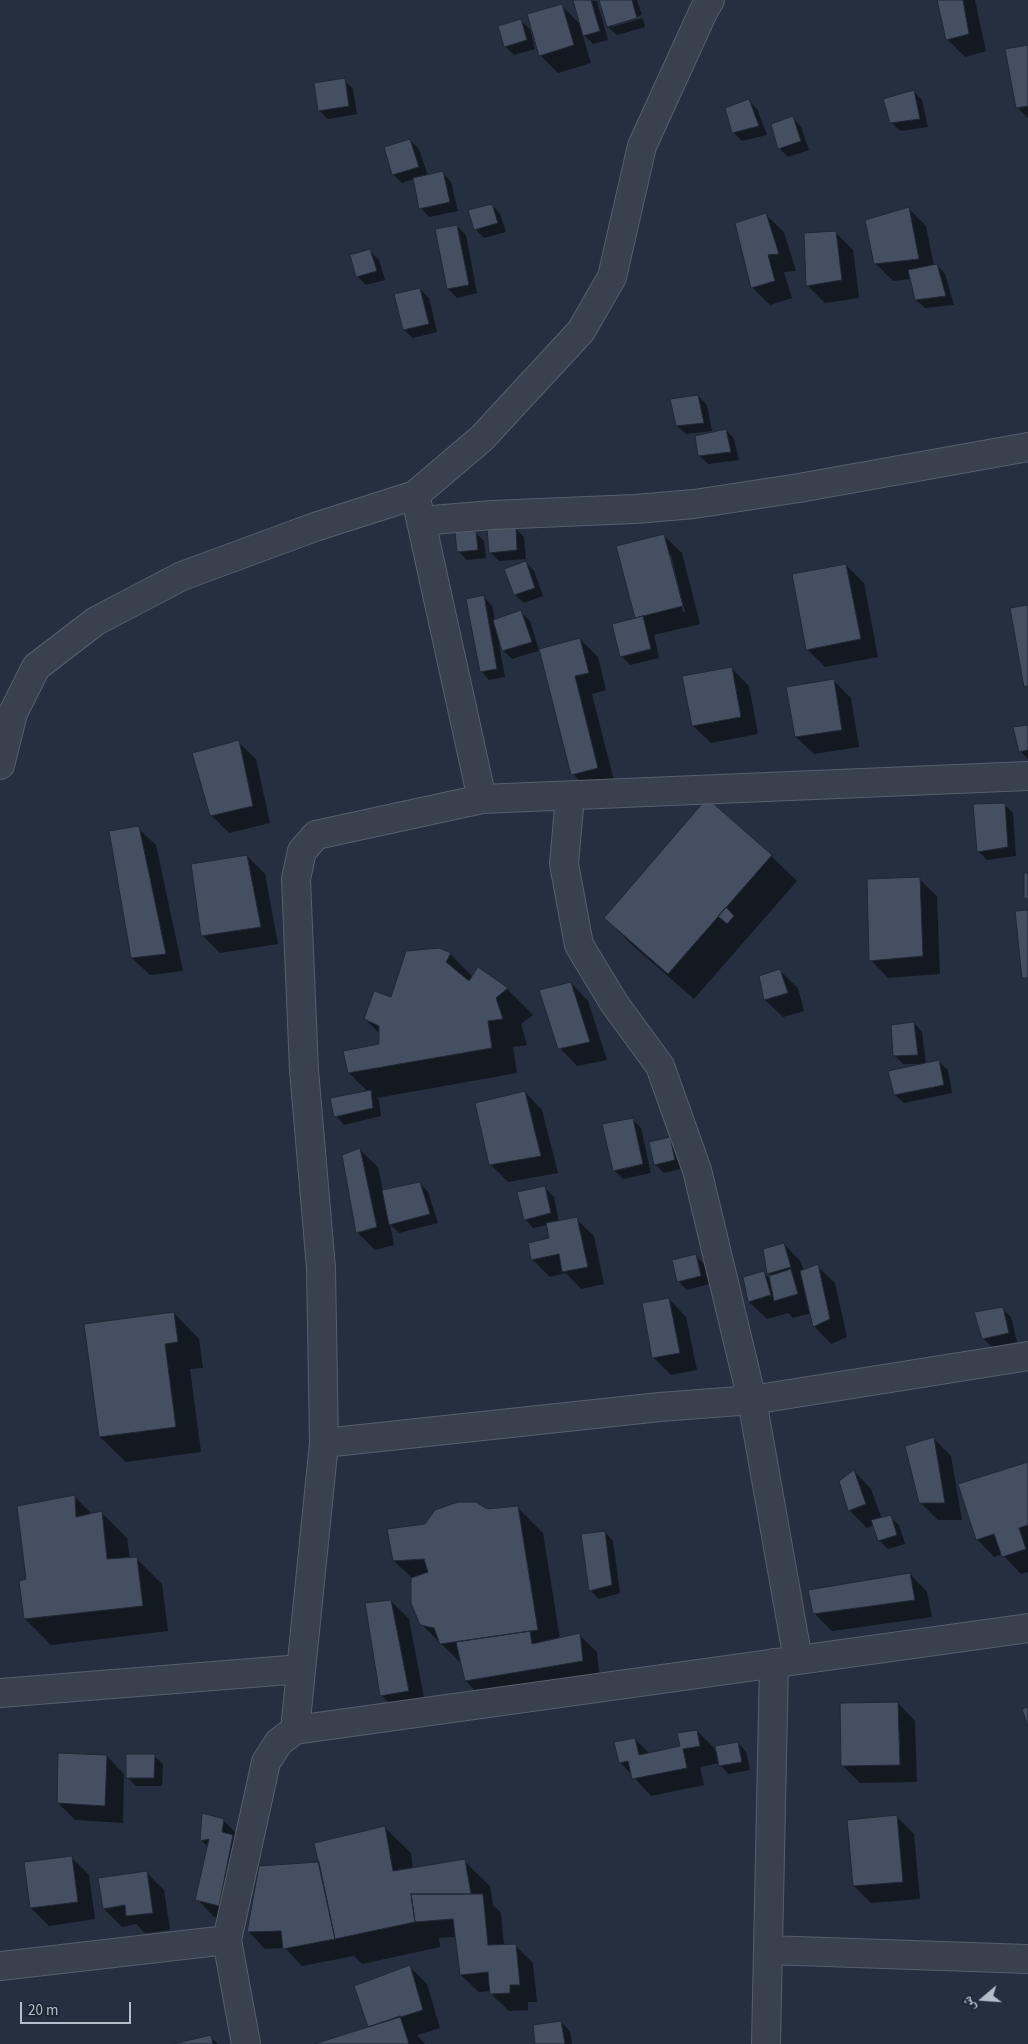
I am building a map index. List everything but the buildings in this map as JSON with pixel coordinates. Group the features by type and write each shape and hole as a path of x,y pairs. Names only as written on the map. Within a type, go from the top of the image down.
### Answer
{"street":[{"path":"418,508 582,331 612,277 642,146 710,0"},
{"path":"0,765 12,713 36,667 96,621 182,576 315,527 418,508 492,515 609,511 694,504 798,488 1028,447"},
{"path":"418,508 482,799"},
{"path":"295,1730 324,1443 321,1268 304,1070 296,879 302,851 316,835 482,799 1028,776"},
{"path":"570,796 564,864 579,945 614,1003 660,1066 697,1170 752,1400 786,1662 768,1950 766,2044"},
{"path":"324,1443 660,1407 752,1400 1028,1356"},
{"path":"246,2044 226,1940 266,1762 279,1742 295,1730 1028,1628"},
{"path":"0,1693 301,1669"},
{"path":"0,1966 226,1940"},
{"path":"768,1950 1028,1960"}]}
